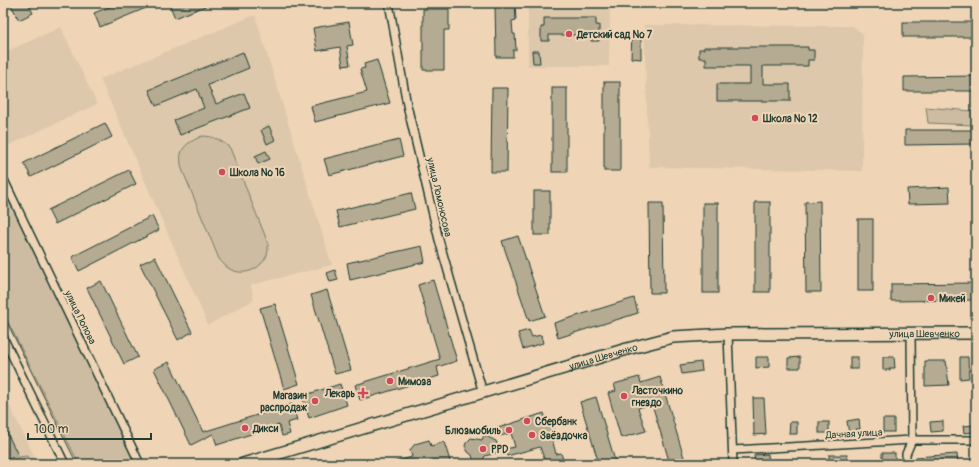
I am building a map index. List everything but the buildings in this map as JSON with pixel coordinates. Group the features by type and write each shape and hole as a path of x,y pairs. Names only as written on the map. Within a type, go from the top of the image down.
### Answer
{"main road":[{"name":"улица Шевченко","path":"243,464 627,349 673,337 728,334 976,333"}],"street":[{"name":"улица Ломоносова","path":"390,3 407,105 438,233 483,393"},
{"name":"улица Попова","path":"3,178 140,464"},
{"path":"906,464 906,454 912,440 910,333"},
{"path":"728,334 734,464"},
{"path":"3,337 65,464"},
{"name":"Дачная улица","path":"733,450 912,440 976,440"}],"shaded area":[{"name":"Детский сад № 7","path":"528,3 610,3 609,66 528,66"},
{"path":"627,3 855,3 855,9 627,9"},
{"name":"Школа № 16","path":"255,15 332,265 251,285 254,300 208,325 100,79"},
{"name":"Школа № 12","path":"644,25 853,26 863,34 862,171 649,167"},
{"path":"61,27 97,104 3,148 3,53"},
{"path":"926,107 972,111 972,125 928,123"},
{"path":"202,136 217,139 230,148 268,243 267,254 264,261 255,269 250,271 233,271 219,259 182,169 181,157 184,148"},
{"path":"3,181 139,464 79,464 3,312"},
{"path":"3,392 38,464 3,464"},
{"path":"27,456 31,464 3,464 3,458 5,463 19,457"}],"tram line":[{"path":"3,314 77,464"}],"place":[{"name":"Детский сад № 7","path":"569,34"},
{"name":"Школа № 12","path":"755,118"},
{"name":"Школа № 16","path":"222,172"},
{"name":"Микей","path":"931,298"},
{"name":"Мимоза","path":"390,381"},
{"name":"Лекарь","path":"363,393"},
{"name":"Ласточкино гнездо","path":"624,396"},
{"name":"Магазин распродаж","path":"315,401"},
{"name":"Сбербанк","path":"527,421"},
{"name":"Дикси","path":"245,428"},
{"name":"Блюзмобиль","path":"509,430"},
{"name":"Звёздочка","path":"532,435"},
{"name":"PPD","path":"483,449"}]}
